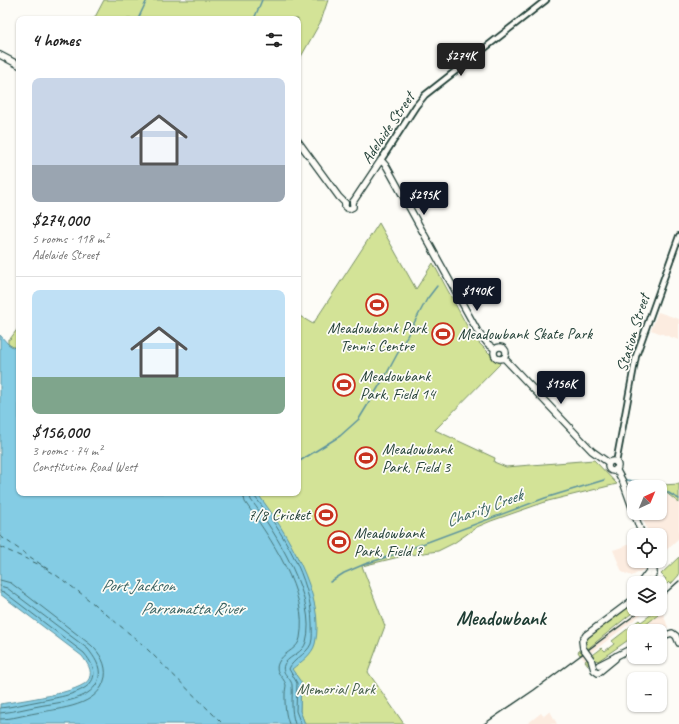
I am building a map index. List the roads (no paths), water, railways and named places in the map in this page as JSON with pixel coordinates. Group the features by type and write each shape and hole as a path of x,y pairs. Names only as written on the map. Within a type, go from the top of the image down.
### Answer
{"main road":[{"path":"0,55 16,63"},
{"name":"Adelaide Street","path":"301,145 339,197 346,203 349,201 352,202 381,160"},
{"path":"381,160 387,167 478,332 488,344 496,349 501,347 504,349 506,353 504,358"},
{"path":"496,349 494,353 495,357 500,360 504,358"},
{"path":"504,358 592,451 609,463 612,461 616,463 618,466 616,469 623,482 639,528"},
{"path":"609,463 608,467 610,470 613,471 616,469"},
{"path":"627,603 588,633 582,646 596,664 627,650"},
{"path":"667,635 672,633 676,636 679,643"}],"street":[{"name":"Adelaide Street","path":"381,160 416,106 425,95 546,0"},
{"name":"Station Street","path":"616,463 636,356 679,236"}],"water":[{"name":"Port Jackson","path":"0,335 8,344 16,349 16,496 259,496 280,525 291,544 301,565 315,606 317,626 314,648 309,655 292,669 301,682 300,711 305,724 0,724 0,704 49,696 75,688 84,684 89,679 90,673 89,667 82,656 0,594"}],"waterway":[{"path":"139,16 147,0"},
{"path":"255,16 262,0"},
{"path":"301,460 340,436 359,419 387,373 427,299 437,286"},
{"name":"Charity Creek","path":"330,582 344,573 365,564 545,498 604,480"},
{"name":"Charity Creek","path":"667,492 679,499"}],"railway":[{"path":"667,592 679,581"},
{"path":"484,724 534,690 634,616"}],"place":[{"name":"Meadowbank Park Tennis Centre","path":"377,305"},
{"name":"Meadowbank Skate Park","path":"443,334"},
{"name":"Meadowbank Park, Field 14","path":"344,385"},
{"name":"Meadowbank Park, Field 3","path":"366,458"},
{"name":"7/8 Cricket","path":"326,515"},
{"name":"Meadowbank Park, Field 7","path":"339,542"}],"district":[{"name":"Meadowbank","path":"501,618"}],"water label":[{"name":"Parramatta River","path":"192,608"}],"park label":[{"name":"Memorial Park","path":"336,689"}]}
